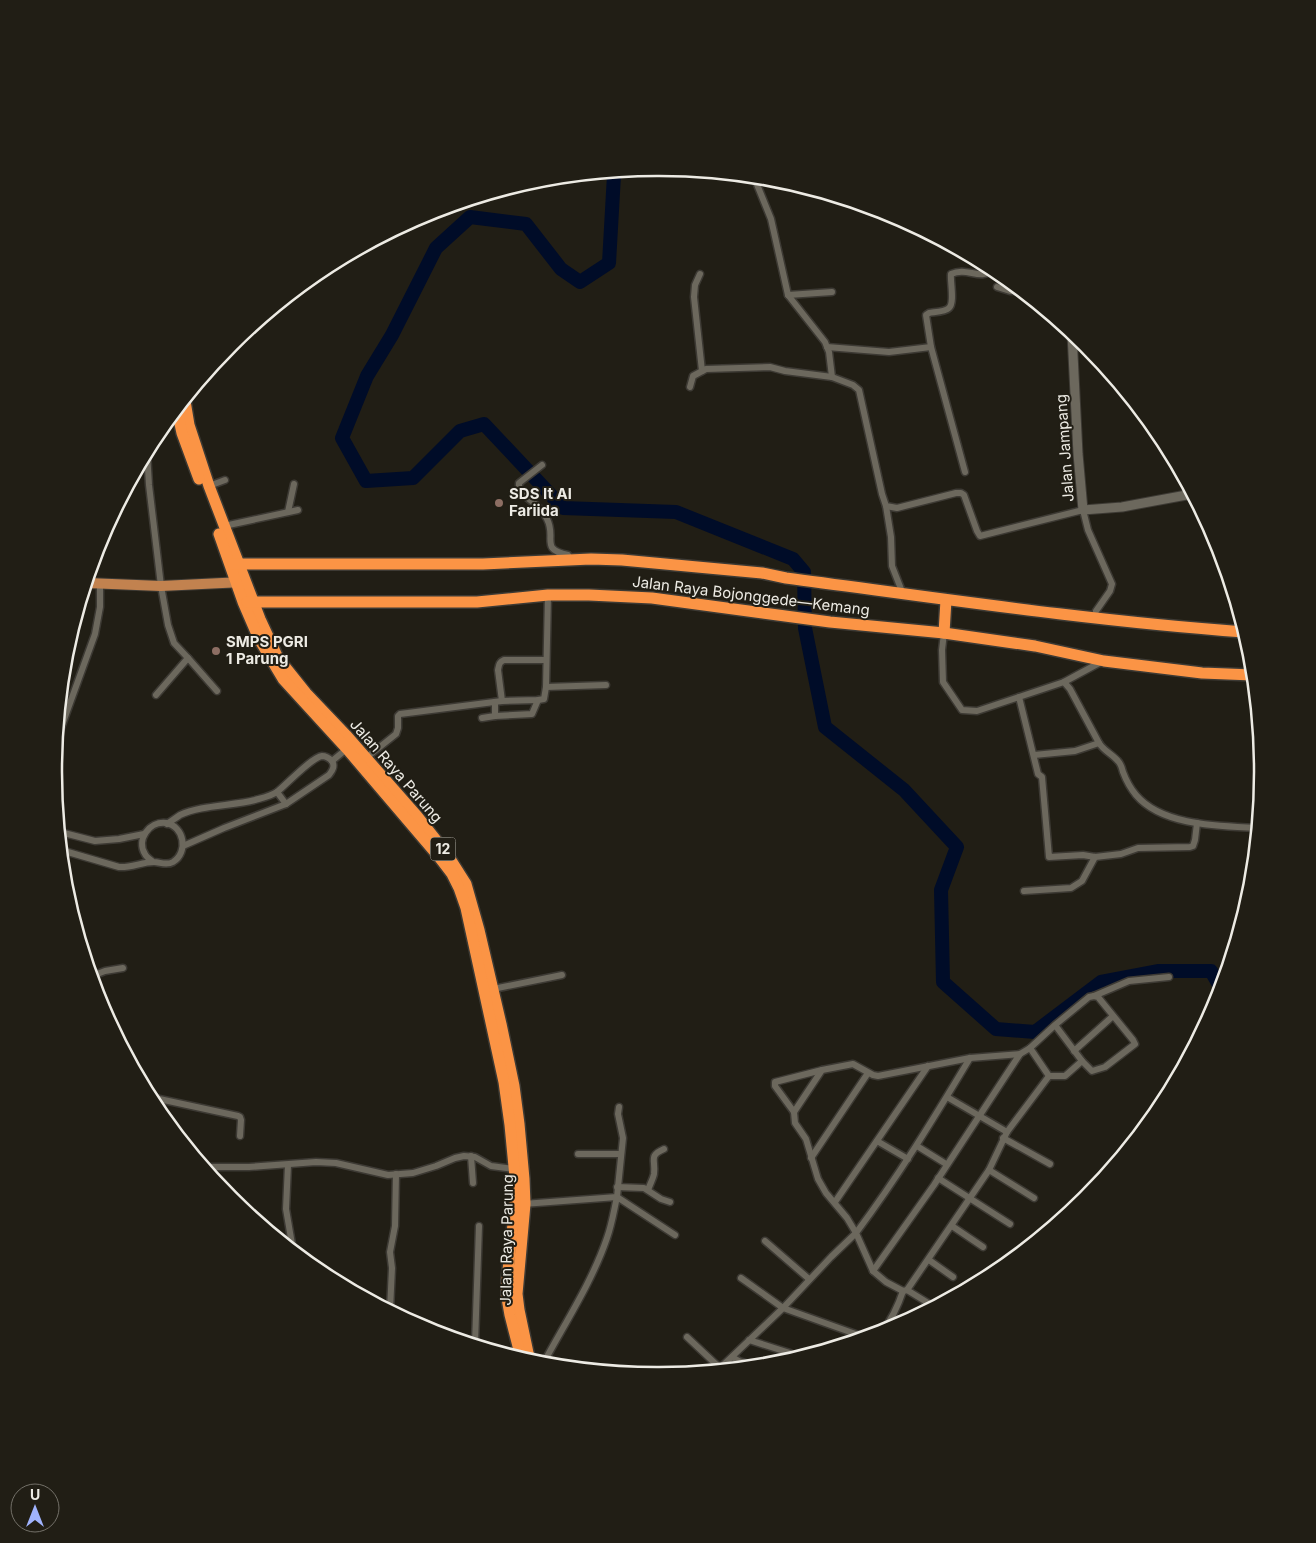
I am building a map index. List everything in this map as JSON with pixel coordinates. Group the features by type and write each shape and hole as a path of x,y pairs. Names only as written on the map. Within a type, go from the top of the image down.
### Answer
{"highway":[{"name":"Jalan Raya Parung","path":"186,409 189,425 235,564"},
{"name":"Jalan Raya Parung","path":"179,419 182,433 242,582 259,639 283,679 350,746 439,857 452,874 459,888 466,908 504,1082 520,1204 517,1294 528,1353"},
{"name":"Jalan Raya Bojonggede—Kemang","path":"235,564 483,564 570,560 654,562 762,573 946,600 1098,618 1236,631"},
{"name":"Jalan Raya Bojonggede—Kemang","path":"248,602 477,602 548,595 652,598 830,622 944,633 1035,646 1104,661 1202,673 1245,675"},
{"path":"944,633 946,600"},
{"name":"Jalan Raya Parung","path":"350,746 366,758 418,816 447,854 466,884 475,913 514,1086 520,1132 524,1179 507,1280 507,1298 519,1351"}],"main road":[{"path":"93,583 182,585 242,582"}],"street":[{"path":"757,184 771,219 788,294 827,346 832,377"},
{"path":"965,472 931,347 926,315 950,307 952,302 951,274 967,272 986,274"},
{"path":"700,274 695,285 694,297 702,371"},
{"path":"997,287 1010,291"},
{"path":"788,294 832,292"},
{"name":"Jalan Jampang","path":"1073,344 1083,510 1122,507 1185,495"},
{"path":"827,346 889,352 931,347"},
{"path":"690,387 692,378 706,369 761,367 832,377 855,386 859,390 886,506 891,537 892,566 903,594"},
{"path":"147,465 148,484 168,625 174,643 217,691"},
{"path":"542,465 519,483 519,491 542,511 547,519 550,526 553,550 568,555 570,560"},
{"path":"209,486 225,480"},
{"path":"288,512 294,484"},
{"path":"886,506 897,508 961,493 964,495 977,531 982,536 1083,510 1088,530 1112,584 1110,591 1096,611"},
{"path":"224,526 298,510"},
{"path":"66,715 95,634 100,607 100,584"},
{"path":"366,758 396,734 398,716 400,714 498,701 538,700 544,698 546,687 548,595"},
{"path":"944,633 942,650 943,682 962,710 977,711 1064,682 1104,661"},
{"path":"156,695 188,658"},
{"path":"495,716 498,701 498,665 501,661 546,660"},
{"path":"1064,682 1070,689 1099,743 1104,750 1119,762 1136,795 1148,806 1167,816 1196,823 1250,827"},
{"path":"546,687 606,685"},
{"path":"1019,697 1038,774 1042,777 1049,857 1083,855 1095,857 1121,854 1138,848 1193,847 1196,823"},
{"path":"482,718 532,714 538,700"},
{"path":"1034,755 1074,750 1099,743"},
{"path":"330,759 350,746"},
{"path":"167,824 181,815 251,801 277,792 289,780 322,756 330,759 334,764 333,770 329,775 286,804 183,846"},
{"path":"277,792 286,804"},
{"path":"68,852 127,868 153,862 163,864 172,862 180,855 183,846 182,836 176,828 158,823 150,827 144,834 142,845 145,855 153,862"},
{"path":"66,834 95,841 144,834"},
{"path":"1024,891 1071,888 1082,881 1095,857"},
{"path":"98,974 122,968"},
{"path":"493,989 562,975"},
{"path":"873,1271 938,1178 1020,1054 1030,1048 1054,1025 1089,997 1129,981 1168,976"},
{"path":"1054,1025 1090,1070 1100,1070 1135,1046 1133,1040 1098,997 1094,996"},
{"path":"1074,1051 1113,1016"},
{"path":"1030,1048 1050,1076"},
{"path":"927,1303 886,1282 873,1271 856,1233 835,1202 826,1193 818,1179 806,1139 795,1123 794,1112 775,1086 775,1082 851,1064 878,1076 970,1058 1020,1054"},
{"path":"725,1363 783,1308 809,1279 856,1233 882,1199 917,1146 970,1058"},
{"path":"1050,1076 1065,1076 1082,1061"},
{"path":"835,1202 928,1066"},
{"path":"794,1112 822,1070"},
{"path":"811,1158 868,1073"},
{"path":"890,1320 905,1290 929,1260 990,1170 1005,1135 1050,1076"},
{"path":"947,1097 979,1116 1050,1164"},
{"path":"163,1102 240,1116 240,1136"},
{"path":"547,1357 601,1254 611,1224 617,1196 623,1138 618,1114 619,1107"},
{"path":"877,1141 908,1159"},
{"path":"917,1146 946,1164"},
{"path":"648,1190 654,1172 653,1159 656,1153 664,1149"},
{"path":"578,1154 620,1154"},
{"path":"472,1183 473,1156"},
{"path":"214,1169 316,1162 336,1163 388,1175 413,1173 455,1158 473,1156 491,1166 514,1169"},
{"path":"288,1165 286,1209 291,1241"},
{"path":"990,1170 1034,1198"},
{"path":"390,1303 392,1268 390,1252 395,1226 396,1174"},
{"path":"938,1178 1010,1224"},
{"path":"617,1187 644,1188 661,1199 670,1202"},
{"path":"520,1204 617,1196 675,1235"},
{"path":"475,1338 479,1226"},
{"path":"952,1226 983,1246"},
{"path":"765,1241 809,1279"},
{"path":"929,1260 953,1277"},
{"path":"741,1278 783,1308 854,1333"},
{"path":"687,1337 714,1364"},
{"path":"750,1340 789,1353"},
{"path":"732,1357 740,1361"}],"waterway":[{"path":"614,178 609,263 580,282 561,269 526,224 470,217 436,248 392,335 367,376 342,438 366,481 413,478 460,431 484,424 563,508 676,512 793,559 804,572 805,628 825,727 904,790 957,847 941,890 943,982 996,1029 1035,1032 1101,982 1159,971 1211,971 1216,979"}],"place":[{"name":"SDS It Al Fariida","path":"499,503"},
{"name":"SMPS PGRI 1 Parung","path":"216,651"}]}
